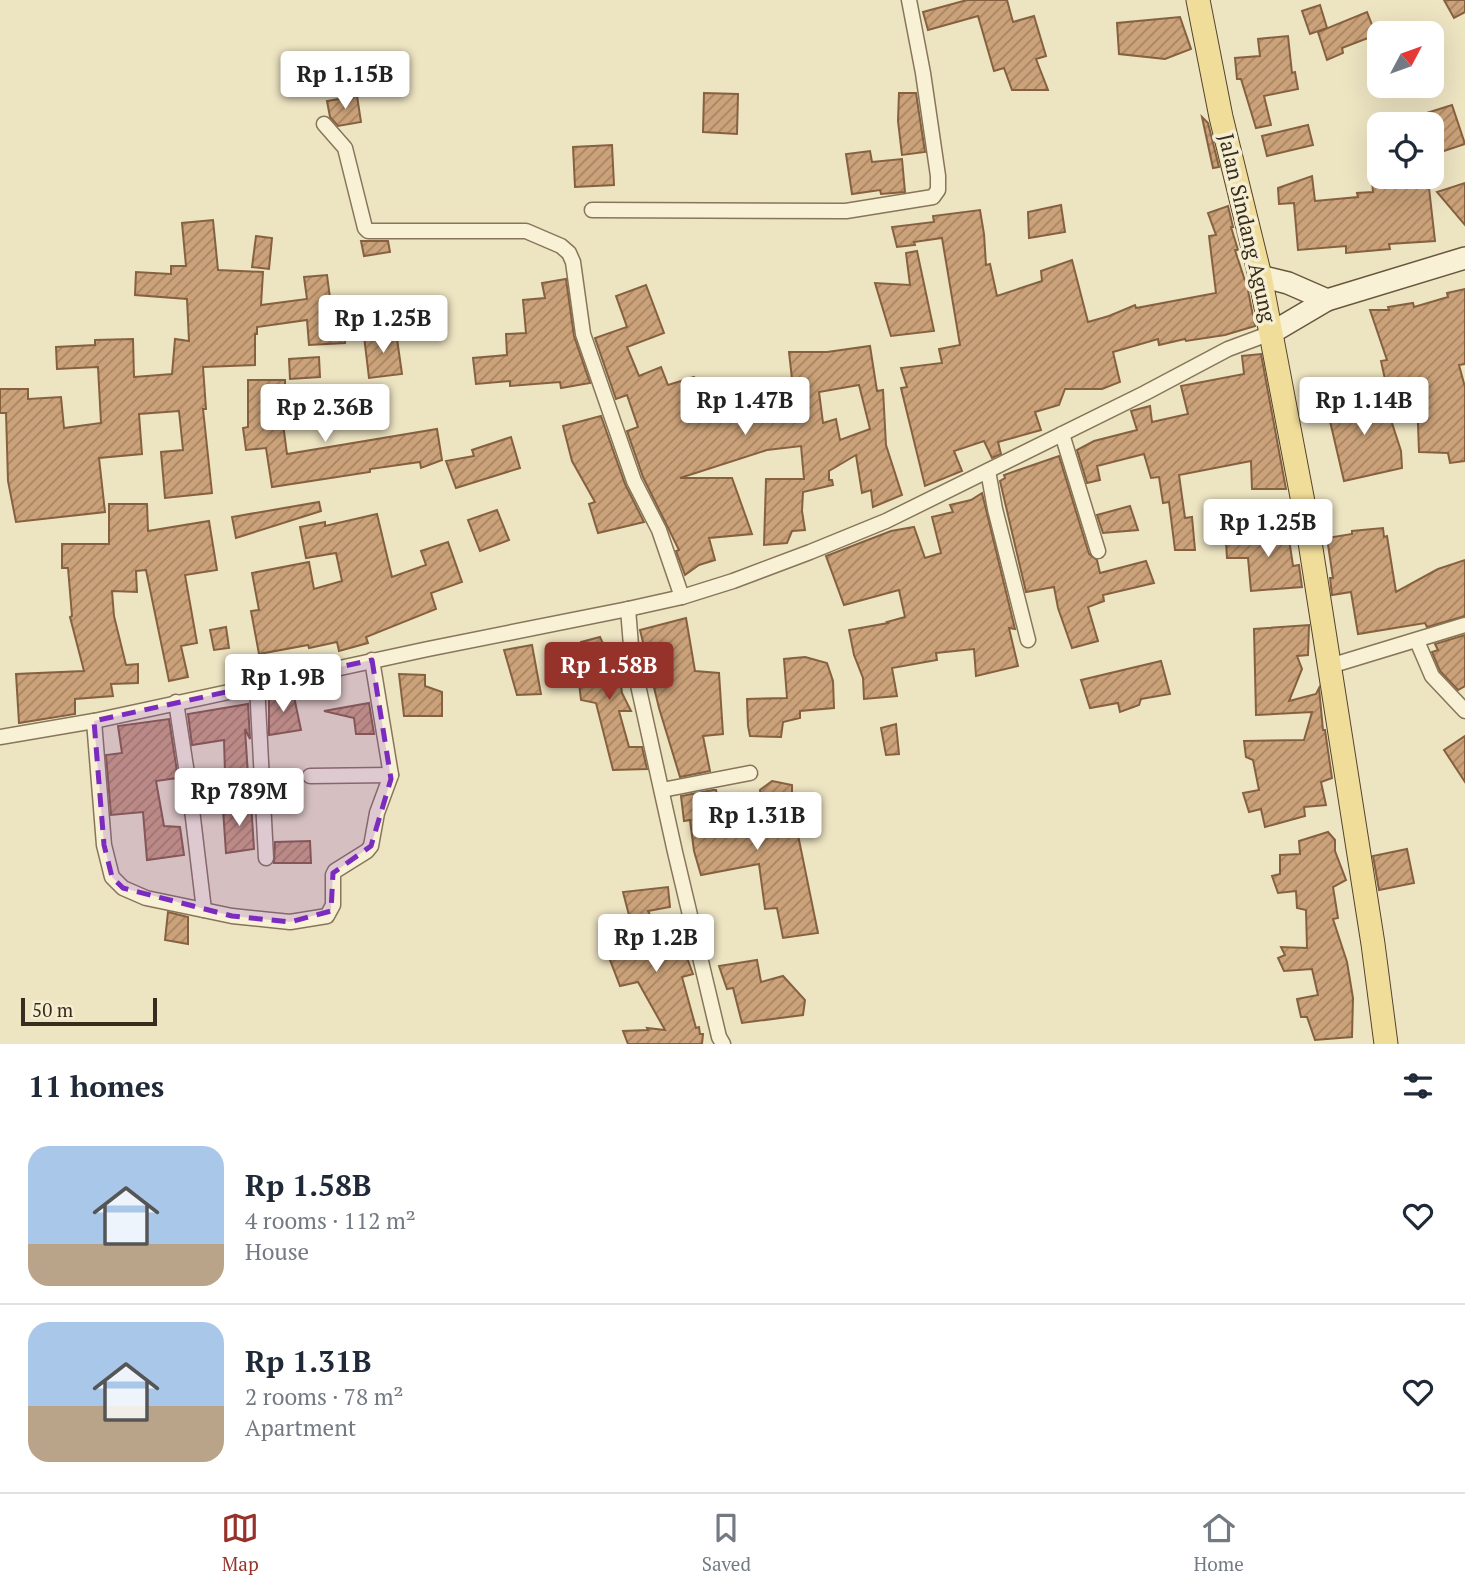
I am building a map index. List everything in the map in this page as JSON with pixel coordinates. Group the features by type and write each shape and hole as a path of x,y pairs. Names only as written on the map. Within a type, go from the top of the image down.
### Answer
{"main road":[{"name":"Jalan Sindang Agung","path":"1198,0 1221,117 1260,276 1271,333 1327,300 1465,258"},
{"path":"1260,276 1327,300"},
{"path":"1271,333 1307,523 1386,1044"}],"street":[{"path":"592,210 846,211 933,197 938,190 938,176 909,0"},
{"path":"324,124 345,148 368,231 526,230 561,246 569,253 573,262 583,334 634,481 659,530 682,597"},
{"path":"0,737 94,721 372,660 682,597 810,552 886,520 1145,393 1228,349 1271,333"},
{"path":"1062,433 1098,551"},
{"path":"988,471 1028,640"},
{"path":"628,609 632,658 700,958 723,1044"},
{"path":"1329,666 1465,625"},
{"path":"1417,641 1432,676 1465,711"},
{"path":"94,721 104,845 113,877 122,888 146,898 232,916 290,922 327,916 333,905 333,875 340,867 371,846 377,814 391,775 372,660"},
{"path":"257,685 266,858"},
{"path":"176,702 204,910"},
{"path":"662,790 750,773"},
{"path":"310,776 391,775"}],"highlighted area":[{"path":"372,660 391,779 371,846 333,873 331,911 290,922 232,916 123,888 112,877 104,845 94,721"}],"building":[{"path":"967,0 1007,0 1013,22 1034,16 1046,56 1036,59 1048,90 1012,90 1004,68 994,71 978,16 928,30 923,12"},
{"path":"1444,0 1465,0 1465,12 1454,18"},
{"path":"1320,5 1327,28 1310,34 1302,11"},
{"path":"1367,12 1371,21 1367,21 1367,38 1342,48 1343,53 1327,60 1318,32"},
{"path":"1180,17 1191,49 1165,59 1119,54 1117,23"},
{"path":"1288,36 1292,73 1295,72 1298,89 1264,96 1271,125 1256,128 1241,79 1237,79 1235,58 1260,56 1258,39"},
{"path":"704,93 738,94 737,134 703,132"},
{"path":"899,93 916,93 925,152 902,155 898,121"},
{"path":"357,96 361,122 338,126 330,117 327,101"},
{"path":"1452,105 1465,144 1444,151 1444,112 1430,112"},
{"path":"1202,117 1208,123 1219,167 1213,168"},
{"path":"1308,125 1313,145 1267,156 1262,136"},
{"path":"612,145 614,185 575,187 573,147"},
{"path":"870,151 872,162 902,159 905,192 881,194 880,190 852,194 846,154"},
{"path":"1312,176 1315,201 1358,197 1357,193 1373,192 1373,189 1429,189 1435,241 1389,244 1390,249 1346,253 1346,246 1298,250 1294,203 1279,204 1278,188"},
{"path":"1465,183 1465,225 1437,192"},
{"path":"1061,205 1065,232 1029,238 1028,212"},
{"path":"1228,206 1238,250 1235,250 1248,290 1255,326 1225,335 1159,345 1158,339 1113,352 1120,382 1102,389 1065,389 1059,405 1035,412 1041,430 998,442 1001,454 992,458 984,441 954,451 962,471 925,486 901,388 907,387 901,368 942,363 939,349 960,345 942,238 897,247 892,227 934,222 933,216 980,210 986,265 990,264 997,296 1042,281 1041,271 1072,260 1088,322 1135,305 1136,308 1216,293 1209,236 1216,235 1208,213"},
{"path":"213,220 218,270 263,272 261,305 307,299 304,277 327,275 330,298 336,298 338,321 343,321 345,343 309,345 307,320 257,327 255,365 203,367 206,409 203,409 212,493 165,498 161,452 183,450 179,411 139,414 142,454 99,458 105,512 16,522 8,481 6,413 0,413 0,389 28,389 28,399 61,397 64,428 101,423 98,367 57,369 56,347 95,345 95,340 133,339 134,377 172,374 175,339 189,341 187,299 135,295 136,272 171,274 171,266 186,266 182,223"},
{"path":"256,236 272,238 269,269 252,267"},
{"path":"361,241 388,241 390,252 364,256"},
{"path":"917,251 934,331 891,336 875,283 910,285 906,253"},
{"path":"566,279 574,336 590,383 561,388 560,382 510,386 510,381 476,384 473,358 507,355 506,334 526,333 523,300 545,298 542,283"},
{"path":"646,285 664,333 627,347 639,376 661,367 668,385 694,377 712,410 745,399 744,392 763,394 768,422 796,415 789,352 827,352 870,346 877,391 883,390 886,445 902,495 873,507 871,490 862,493 856,455 829,471 829,480 832,480 833,485 803,492 805,530 792,531 787,543 764,545 766,479 804,479 801,446 767,450 680,478 732,478 752,534 709,538 715,560 699,565 685,575 676,551 679,550 643,477 627,431 638,427 627,395 616,399 595,338 627,327 616,296","holes":["859,385 870,429 840,440 836,419 823,423 819,392"]},
{"path":"1465,289 1465,364 1459,365 1465,387 1465,461 1450,463 1448,453 1419,452 1417,396 1390,402 1381,361 1387,360 1370,310 1389,310 1388,307 1413,303 1414,307 1448,297 1447,293"},
{"path":"396,332 402,374 369,378 364,336"},
{"path":"1261,354 1286,489 1252,489 1251,461 1179,475 1185,518 1192,517 1195,550 1175,550 1169,502 1163,503 1159,477 1151,478 1144,454 1097,466 1100,480 1087,483 1077,450 1094,441 1137,430 1131,411 1150,406 1152,422 1188,414 1181,386 1244,374 1242,356"},
{"path":"319,357 320,377 290,379 289,359"},
{"path":"248,380 285,380 285,409 281,409 287,454 437,429 442,460 421,468 420,462 272,487 266,448 246,450 243,428 248,427"},
{"path":"1382,392 1401,451 1402,468 1344,481 1326,404"},
{"path":"601,416 625,484 644,522 598,533 589,504 595,502 572,461 563,426"},
{"path":"511,437 520,468 456,488 446,461 474,456 472,450"},
{"path":"1059,456 1089,554 1097,560 1100,573 1146,561 1154,583 1103,595 1104,601 1088,607 1098,641 1072,648 1058,608 1054,587 1026,592 1000,481 1005,478 1004,475"},
{"path":"982,493 1015,629 1009,628 1018,666 976,676 974,649 936,653 937,660 892,668 897,696 864,699 863,678 854,655 849,630 905,617 899,590 844,605 826,556 891,531 914,527 925,558 941,553 932,517 953,512 950,505 971,500"},
{"path":"319,502 321,511 236,538 232,517"},
{"path":"109,504 147,504 148,531 209,521 217,570 185,575 197,643 181,646 188,677 169,681 146,570 136,571 137,592 112,591 114,616 126,665 138,664 138,683 111,684 113,696 75,699 75,714 19,723 16,674 84,671 70,617 68,568 62,568 62,544 109,544"},
{"path":"1130,506 1138,530 1103,533 1097,515"},
{"path":"497,510 509,540 480,551 468,520"},
{"path":"377,514 392,577 426,565 421,551 448,542 462,582 431,593 436,609 366,637 368,643 339,651 337,642 259,654 251,611 259,610 252,573 309,562 314,589 342,581 336,553 306,558 300,527 325,522 325,526"},
{"path":"1287,525 1293,566 1299,565 1302,587 1251,591 1248,558 1227,558 1226,542 1255,541 1253,529"},
{"path":"1383,528 1384,537 1387,536 1396,592 1438,569 1465,560 1465,616 1427,627 1425,623 1358,634 1351,592 1332,595 1330,578 1333,578 1327,538 1352,534 1352,531"},
{"path":"686,618 695,671 719,673 723,734 703,736 710,771 680,777 659,708 640,630"},
{"path":"1309,625 1308,655 1297,656 1302,669 1289,701 1316,694 1319,688 1332,778 1321,782 1326,805 1304,807 1305,816 1265,827 1261,809 1249,812 1243,793 1259,790 1253,760 1246,757 1244,741 1304,740 1312,712 1256,715 1254,629"},
{"path":"226,627 229,648 214,650 210,630"},
{"path":"1465,635 1465,686 1458,690 1440,671 1432,652 1438,650 1435,644"},
{"path":"600,637 604,646 621,647 623,664 618,665 622,693 631,711 619,711 629,747 642,747 647,769 613,770 596,703 581,700 579,683 587,681 581,642"},
{"path":"532,645 541,694 517,695 504,650"},
{"path":"805,657 827,663 833,681 834,708 800,711 800,718 783,722 781,737 750,736 747,699 787,698 784,659"},
{"path":"1161,661 1170,694 1141,699 1139,705 1120,712 1118,703 1090,708 1081,680"},
{"path":"399,674 425,675 425,686 442,692 442,716 404,716"},
{"path":"293,692 301,730 269,735 269,697"},
{"path":"369,703 374,734 356,734 354,718 324,711"},
{"path":"248,704 250,739 245,729 248,775 225,773 224,740 192,745 188,714"},
{"path":"169,719 178,778 156,781 164,826 180,827 184,855 147,860 143,812 111,815 106,755 122,753 118,726"},
{"path":"896,724 899,754 886,755 881,728"},
{"path":"1465,736 1465,782 1444,750"},
{"path":"228,775 230,803 201,808 199,786 210,783 212,776"},
{"path":"772,781 792,785 792,832 797,830 818,933 783,938 777,908 765,909 759,864 701,875 694,851 690,820 684,821 681,796 713,790 716,790 724,824 763,816 760,790"},
{"path":"251,802 254,849 226,853 223,809"},
{"path":"1328,832 1335,840 1335,851 1346,880 1333,887 1338,918 1333,919 1347,962 1353,998 1352,1037 1315,1040 1307,1017 1301,1017 1297,999 1318,995 1312,969 1284,971 1278,958 1285,955 1281,947 1307,948 1306,910 1297,908 1296,891 1278,893 1272,876 1280,874 1280,855 1300,854 1299,841"},
{"path":"310,841 311,863 274,863 275,842"},
{"path":"1407,849 1414,883 1379,890 1373,856"},
{"path":"668,887 670,907 648,911 666,947 667,957 686,955 693,974 682,977 696,1028 699,1027 700,1034 703,1034 702,1044 628,1044 623,1031 648,1030 647,1028 665,1030 638,982 620,986 607,952 637,946 623,892"},
{"path":"168,912 188,917 188,944 165,940"},
{"path":"757,960 761,982 783,976 805,1000 803,1015 742,1023 733,988 727,989 719,966"}]}
